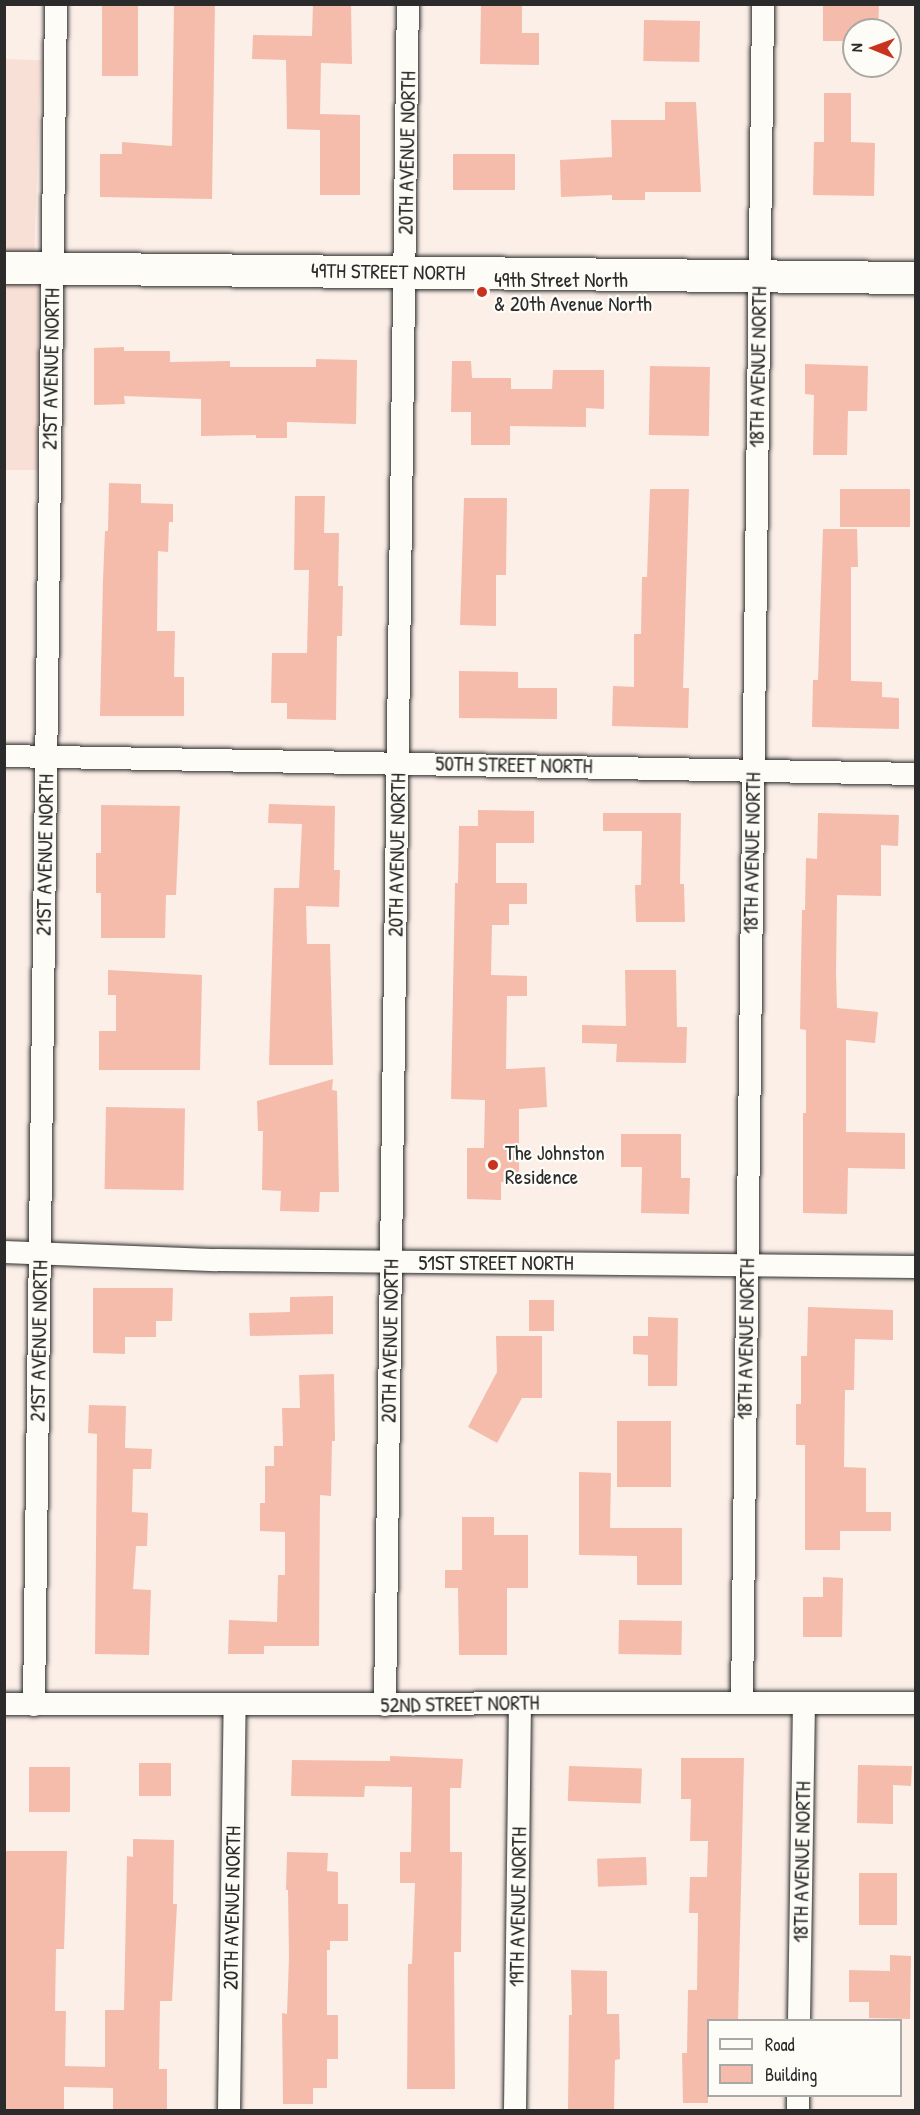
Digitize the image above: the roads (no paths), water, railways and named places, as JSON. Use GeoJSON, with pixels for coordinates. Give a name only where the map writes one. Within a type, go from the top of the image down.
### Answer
{"type":"FeatureCollection","features":[{"type":"Feature","properties":{"kind":"main road","name":"49TH STREET NORTH"},"geometry":{"type":"LineString","coordinates":[[4,268],[915,278]]}},
{"type":"Feature","properties":{"kind":"street","name":"21ST AVENUE NORTH"},"geometry":{"type":"LineString","coordinates":[[34,1706],[56,4]]}},
{"type":"Feature","properties":{"kind":"street","name":"20TH AVENUE NORTH"},"geometry":{"type":"LineString","coordinates":[[385,1705],[408,4]]}},
{"type":"Feature","properties":{"kind":"street","name":"18TH AVENUE NORTH"},"geometry":{"type":"LineString","coordinates":[[742,1702],[763,4]]}},
{"type":"Feature","properties":{"kind":"street","name":"50TH STREET NORTH"},"geometry":{"type":"LineString","coordinates":[[4,756],[915,774]]}},
{"type":"Feature","properties":{"kind":"street","name":"51ST STREET NORTH"},"geometry":{"type":"LineString","coordinates":[[4,1252],[217,1260],[391,1263],[915,1267]]}},
{"type":"Feature","properties":{"kind":"street","name":"52ND STREET NORTH"},"geometry":{"type":"LineString","coordinates":[[4,1704],[34,1706],[915,1702]]}},
{"type":"Feature","properties":{"kind":"street","name":"19TH AVENUE NORTH"},"geometry":{"type":"LineString","coordinates":[[515,2110],[520,1703]]}},
{"type":"Feature","properties":{"kind":"street","name":"18TH AVENUE NORTH"},"geometry":{"type":"LineString","coordinates":[[800,2019],[804,1703]]}},
{"type":"Feature","properties":{"kind":"street","name":"20TH AVENUE NORTH"},"geometry":{"type":"LineString","coordinates":[[229,2110],[235,1705]]}},
{"type":"Feature","properties":{"kind":"place","name":"49th Street North & 20th Avenue North"},"geometry":{"type":"Point","coordinates":[482,292]}},
{"type":"Feature","properties":{"kind":"place","name":"The Johnston Residence"},"geometry":{"type":"Point","coordinates":[493,1165]}}]}
